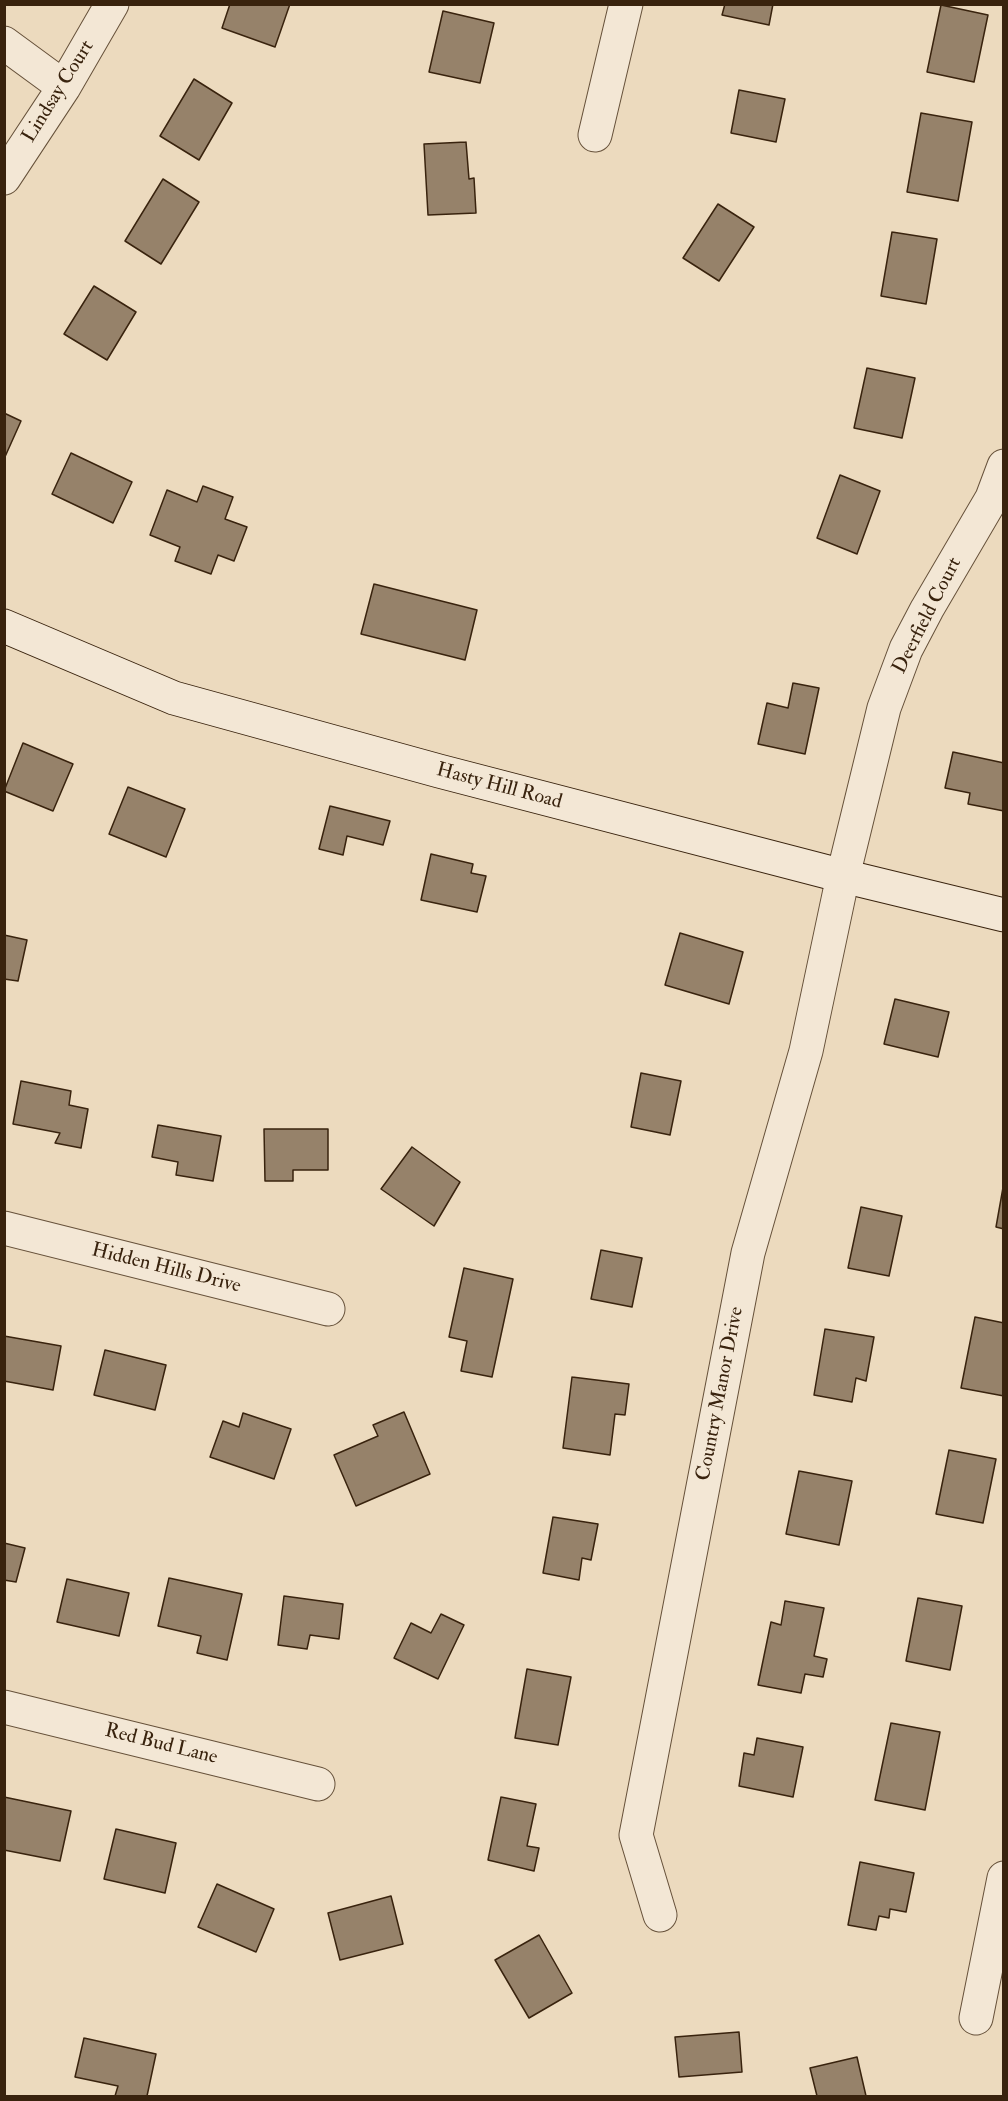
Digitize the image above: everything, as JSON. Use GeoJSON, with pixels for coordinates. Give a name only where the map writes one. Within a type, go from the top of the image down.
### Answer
{"type":"FeatureCollection","features":[{"type":"Feature","properties":{"kind":"street","name":"Lindsay Court"},"geometry":{"type":"LineString","coordinates":[[4,178],[64,87],[112,4]]}},
{"type":"Feature","properties":{"kind":"street"},"geometry":{"type":"LineString","coordinates":[[595,135],[626,4]]}},
{"type":"Feature","properties":{"kind":"street"},"geometry":{"type":"LineString","coordinates":[[4,43],[64,87]]}},
{"type":"Feature","properties":{"kind":"street","name":"Deerfield Court"},"geometry":{"type":"LineString","coordinates":[[843,876],[884,708],[906,650],[927,609],[992,498],[1004,466]]}},
{"type":"Feature","properties":{"kind":"street","name":"Hasty Hill Road"},"geometry":{"type":"LineString","coordinates":[[4,626],[174,698],[439,771],[843,876],[1004,915]]}},
{"type":"Feature","properties":{"kind":"street","name":"Country Manor Drive"},"geometry":{"type":"LineString","coordinates":[[660,1915],[636,1835],[748,1253],[806,1051],[843,876]]}},
{"type":"Feature","properties":{"kind":"street","name":"Hidden Hills Drive"},"geometry":{"type":"LineString","coordinates":[[4,1228],[328,1309]]}},
{"type":"Feature","properties":{"kind":"street","name":"Red Bud Lane"},"geometry":{"type":"LineString","coordinates":[[4,1707],[318,1784]]}},
{"type":"Feature","properties":{"kind":"street"},"geometry":{"type":"LineString","coordinates":[[976,2018],[1004,1878]]}},
{"type":"Feature","properties":{"kind":"building"},"geometry":{"type":"Polygon","coordinates":[[[230,4],[290,4],[275,47],[222,28],[230,4]]]}},
{"type":"Feature","properties":{"kind":"building"},"geometry":{"type":"Polygon","coordinates":[[[725,4],[773,4],[769,25],[722,15],[725,4]]]}},
{"type":"Feature","properties":{"kind":"building"},"geometry":{"type":"Polygon","coordinates":[[[941,5],[988,15],[974,82],[927,72],[941,5]]]}},
{"type":"Feature","properties":{"kind":"building"},"geometry":{"type":"Polygon","coordinates":[[[443,11],[494,23],[480,83],[429,72],[443,11]]]}},
{"type":"Feature","properties":{"kind":"building"},"geometry":{"type":"Polygon","coordinates":[[[194,79],[232,103],[199,160],[160,136],[194,79]]]}},
{"type":"Feature","properties":{"kind":"building"},"geometry":{"type":"Polygon","coordinates":[[[739,90],[785,99],[776,142],[731,133],[739,90]]]}},
{"type":"Feature","properties":{"kind":"building"},"geometry":{"type":"Polygon","coordinates":[[[921,113],[972,122],[958,201],[907,192],[921,113]]]}},
{"type":"Feature","properties":{"kind":"building"},"geometry":{"type":"Polygon","coordinates":[[[466,142],[469,179],[474,178],[476,213],[428,215],[424,144],[466,142]]]}},
{"type":"Feature","properties":{"kind":"building"},"geometry":{"type":"Polygon","coordinates":[[[163,179],[199,202],[161,264],[125,241],[163,179]]]}},
{"type":"Feature","properties":{"kind":"building"},"geometry":{"type":"Polygon","coordinates":[[[718,204],[754,227],[719,281],[683,258],[718,204]]]}},
{"type":"Feature","properties":{"kind":"building"},"geometry":{"type":"Polygon","coordinates":[[[892,232],[937,239],[926,304],[881,296],[892,232]]]}},
{"type":"Feature","properties":{"kind":"building"},"geometry":{"type":"Polygon","coordinates":[[[94,286],[136,312],[107,360],[64,334],[94,286]]]}},
{"type":"Feature","properties":{"kind":"building"},"geometry":{"type":"Polygon","coordinates":[[[867,368],[915,378],[902,438],[854,428],[867,368]]]}},
{"type":"Feature","properties":{"kind":"building"},"geometry":{"type":"Polygon","coordinates":[[[4,413],[21,421],[4,459],[4,413]]]}},
{"type":"Feature","properties":{"kind":"building"},"geometry":{"type":"Polygon","coordinates":[[[71,453],[132,482],[113,523],[52,494],[71,453]]]}},
{"type":"Feature","properties":{"kind":"building"},"geometry":{"type":"Polygon","coordinates":[[[840,475],[880,491],[857,554],[817,538],[840,475]]]}},
{"type":"Feature","properties":{"kind":"building"},"geometry":{"type":"Polygon","coordinates":[[[203,486],[233,497],[225,519],[247,527],[234,561],[218,555],[211,574],[175,561],[180,547],[150,535],[167,490],[197,502],[203,486]]]}},
{"type":"Feature","properties":{"kind":"building"},"geometry":{"type":"Polygon","coordinates":[[[374,584],[477,610],[465,660],[361,634],[374,584]]]}},
{"type":"Feature","properties":{"kind":"building"},"geometry":{"type":"Polygon","coordinates":[[[793,683],[819,688],[805,754],[758,744],[767,703],[788,708],[793,683]]]}},
{"type":"Feature","properties":{"kind":"building"},"geometry":{"type":"Polygon","coordinates":[[[23,743],[73,764],[53,811],[4,791],[23,743]]]}},
{"type":"Feature","properties":{"kind":"building"},"geometry":{"type":"Polygon","coordinates":[[[953,752],[1004,763],[1004,811],[968,804],[970,793],[945,788],[953,752]]]}},
{"type":"Feature","properties":{"kind":"building"},"geometry":{"type":"Polygon","coordinates":[[[128,787],[185,809],[166,857],[109,834],[128,787]]]}},
{"type":"Feature","properties":{"kind":"building"},"geometry":{"type":"Polygon","coordinates":[[[330,806],[390,821],[383,845],[347,836],[343,855],[319,849],[330,806]]]}},
{"type":"Feature","properties":{"kind":"building"},"geometry":{"type":"Polygon","coordinates":[[[431,854],[473,864],[471,873],[486,876],[477,912],[421,900],[431,854]]]}},
{"type":"Feature","properties":{"kind":"building"},"geometry":{"type":"Polygon","coordinates":[[[680,933],[743,952],[729,1004],[665,985],[680,933]]]}},
{"type":"Feature","properties":{"kind":"building"},"geometry":{"type":"Polygon","coordinates":[[[4,935],[27,940],[18,981],[4,979],[4,935]]]}},
{"type":"Feature","properties":{"kind":"building"},"geometry":{"type":"Polygon","coordinates":[[[895,999],[949,1012],[938,1057],[884,1044],[895,999]]]}},
{"type":"Feature","properties":{"kind":"building"},"geometry":{"type":"Polygon","coordinates":[[[641,1073],[681,1081],[670,1135],[631,1127],[641,1073]]]}},
{"type":"Feature","properties":{"kind":"building"},"geometry":{"type":"Polygon","coordinates":[[[21,1081],[71,1091],[69,1105],[88,1109],[81,1148],[55,1143],[60,1133],[13,1124],[21,1081]]]}},
{"type":"Feature","properties":{"kind":"building"},"geometry":{"type":"Polygon","coordinates":[[[158,1125],[221,1136],[213,1181],[176,1175],[178,1162],[152,1157],[158,1125]]]}},
{"type":"Feature","properties":{"kind":"building"},"geometry":{"type":"Polygon","coordinates":[[[264,1129],[328,1129],[328,1170],[293,1170],[293,1181],[265,1181],[264,1129]]]}},
{"type":"Feature","properties":{"kind":"building"},"geometry":{"type":"Polygon","coordinates":[[[412,1147],[460,1182],[434,1226],[381,1189],[412,1147]]]}},
{"type":"Feature","properties":{"kind":"building"},"geometry":{"type":"Polygon","coordinates":[[[1004,1182],[1004,1229],[996,1227],[1004,1182]]]}},
{"type":"Feature","properties":{"kind":"building"},"geometry":{"type":"Polygon","coordinates":[[[861,1207],[902,1216],[889,1276],[848,1268],[861,1207]]]}},
{"type":"Feature","properties":{"kind":"building"},"geometry":{"type":"Polygon","coordinates":[[[601,1250],[642,1258],[632,1307],[591,1299],[601,1250]]]}},
{"type":"Feature","properties":{"kind":"building"},"geometry":{"type":"Polygon","coordinates":[[[464,1268],[513,1279],[492,1377],[461,1371],[467,1341],[449,1337],[464,1268]]]}},
{"type":"Feature","properties":{"kind":"building"},"geometry":{"type":"Polygon","coordinates":[[[975,1317],[1004,1323],[1004,1396],[961,1388],[975,1317]]]}},
{"type":"Feature","properties":{"kind":"building"},"geometry":{"type":"Polygon","coordinates":[[[825,1329],[874,1337],[866,1381],[856,1378],[852,1402],[814,1395],[825,1329]]]}},
{"type":"Feature","properties":{"kind":"building"},"geometry":{"type":"Polygon","coordinates":[[[4,1336],[61,1346],[53,1390],[4,1381],[4,1336]]]}},
{"type":"Feature","properties":{"kind":"building"},"geometry":{"type":"Polygon","coordinates":[[[105,1350],[166,1365],[155,1410],[94,1395],[105,1350]]]}},
{"type":"Feature","properties":{"kind":"building"},"geometry":{"type":"Polygon","coordinates":[[[572,1377],[629,1384],[625,1415],[615,1414],[610,1455],[563,1448],[572,1377]]]}},
{"type":"Feature","properties":{"kind":"building"},"geometry":{"type":"Polygon","coordinates":[[[404,1412],[430,1474],[356,1506],[334,1455],[378,1436],[373,1425],[404,1412]]]}},
{"type":"Feature","properties":{"kind":"building"},"geometry":{"type":"Polygon","coordinates":[[[243,1413],[291,1429],[274,1479],[210,1457],[223,1421],[239,1427],[243,1413]]]}},
{"type":"Feature","properties":{"kind":"building"},"geometry":{"type":"Polygon","coordinates":[[[949,1450],[996,1459],[983,1523],[936,1514],[949,1450]]]}},
{"type":"Feature","properties":{"kind":"building"},"geometry":{"type":"Polygon","coordinates":[[[799,1471],[852,1481],[839,1545],[786,1534],[799,1471]]]}},
{"type":"Feature","properties":{"kind":"building"},"geometry":{"type":"Polygon","coordinates":[[[553,1517],[598,1524],[591,1560],[582,1558],[579,1580],[543,1573],[553,1517]]]}},
{"type":"Feature","properties":{"kind":"building"},"geometry":{"type":"Polygon","coordinates":[[[4,1543],[25,1548],[16,1582],[4,1580],[4,1543]]]}},
{"type":"Feature","properties":{"kind":"building"},"geometry":{"type":"Polygon","coordinates":[[[169,1578],[242,1594],[227,1660],[197,1653],[201,1636],[158,1626],[169,1578]]]}},
{"type":"Feature","properties":{"kind":"building"},"geometry":{"type":"Polygon","coordinates":[[[67,1579],[129,1593],[119,1636],[57,1622],[67,1579]]]}},
{"type":"Feature","properties":{"kind":"building"},"geometry":{"type":"Polygon","coordinates":[[[284,1596],[343,1604],[339,1639],[310,1635],[307,1649],[278,1645],[284,1596]]]}},
{"type":"Feature","properties":{"kind":"building"},"geometry":{"type":"Polygon","coordinates":[[[918,1598],[962,1606],[950,1670],[906,1661],[918,1598]]]}},
{"type":"Feature","properties":{"kind":"building"},"geometry":{"type":"Polygon","coordinates":[[[785,1601],[824,1608],[814,1656],[827,1659],[823,1677],[805,1674],[801,1693],[758,1685],[771,1622],[781,1625],[785,1601]]]}},
{"type":"Feature","properties":{"kind":"building"},"geometry":{"type":"Polygon","coordinates":[[[441,1614],[464,1625],[438,1679],[394,1658],[411,1623],[431,1633],[441,1614]]]}},
{"type":"Feature","properties":{"kind":"building"},"geometry":{"type":"Polygon","coordinates":[[[527,1669],[571,1677],[558,1745],[515,1738],[527,1669]]]}},
{"type":"Feature","properties":{"kind":"building"},"geometry":{"type":"Polygon","coordinates":[[[891,1723],[940,1732],[925,1810],[875,1800],[891,1723]]]}},
{"type":"Feature","properties":{"kind":"building"},"geometry":{"type":"Polygon","coordinates":[[[757,1738],[803,1747],[793,1797],[739,1786],[744,1753],[754,1755],[757,1738]]]}},
{"type":"Feature","properties":{"kind":"building"},"geometry":{"type":"Polygon","coordinates":[[[4,1797],[71,1811],[60,1861],[4,1850],[4,1797]]]}},
{"type":"Feature","properties":{"kind":"building"},"geometry":{"type":"Polygon","coordinates":[[[501,1797],[536,1804],[527,1846],[539,1848],[534,1871],[488,1860],[501,1797]]]}},
{"type":"Feature","properties":{"kind":"building"},"geometry":{"type":"Polygon","coordinates":[[[116,1829],[176,1843],[165,1893],[104,1879],[116,1829]]]}},
{"type":"Feature","properties":{"kind":"building"},"geometry":{"type":"Polygon","coordinates":[[[860,1862],[914,1873],[906,1912],[890,1909],[889,1918],[879,1916],[876,1930],[848,1925],[860,1862]]]}},
{"type":"Feature","properties":{"kind":"building"},"geometry":{"type":"Polygon","coordinates":[[[217,1884],[274,1909],[256,1952],[198,1927],[217,1884]]]}},
{"type":"Feature","properties":{"kind":"building"},"geometry":{"type":"Polygon","coordinates":[[[391,1896],[403,1944],[340,1960],[328,1913],[391,1896]]]}},
{"type":"Feature","properties":{"kind":"building"},"geometry":{"type":"Polygon","coordinates":[[[539,1935],[572,1993],[529,2018],[495,1960],[539,1935]]]}},
{"type":"Feature","properties":{"kind":"building"},"geometry":{"type":"Polygon","coordinates":[[[739,2032],[742,2072],[679,2077],[675,2037],[739,2032]]]}},
{"type":"Feature","properties":{"kind":"building"},"geometry":{"type":"Polygon","coordinates":[[[84,2038],[156,2054],[147,2096],[115,2096],[118,2086],[75,2077],[84,2038]]]}},
{"type":"Feature","properties":{"kind":"building"},"geometry":{"type":"Polygon","coordinates":[[[857,2057],[866,2096],[817,2096],[810,2068],[857,2057]]]}}]}
